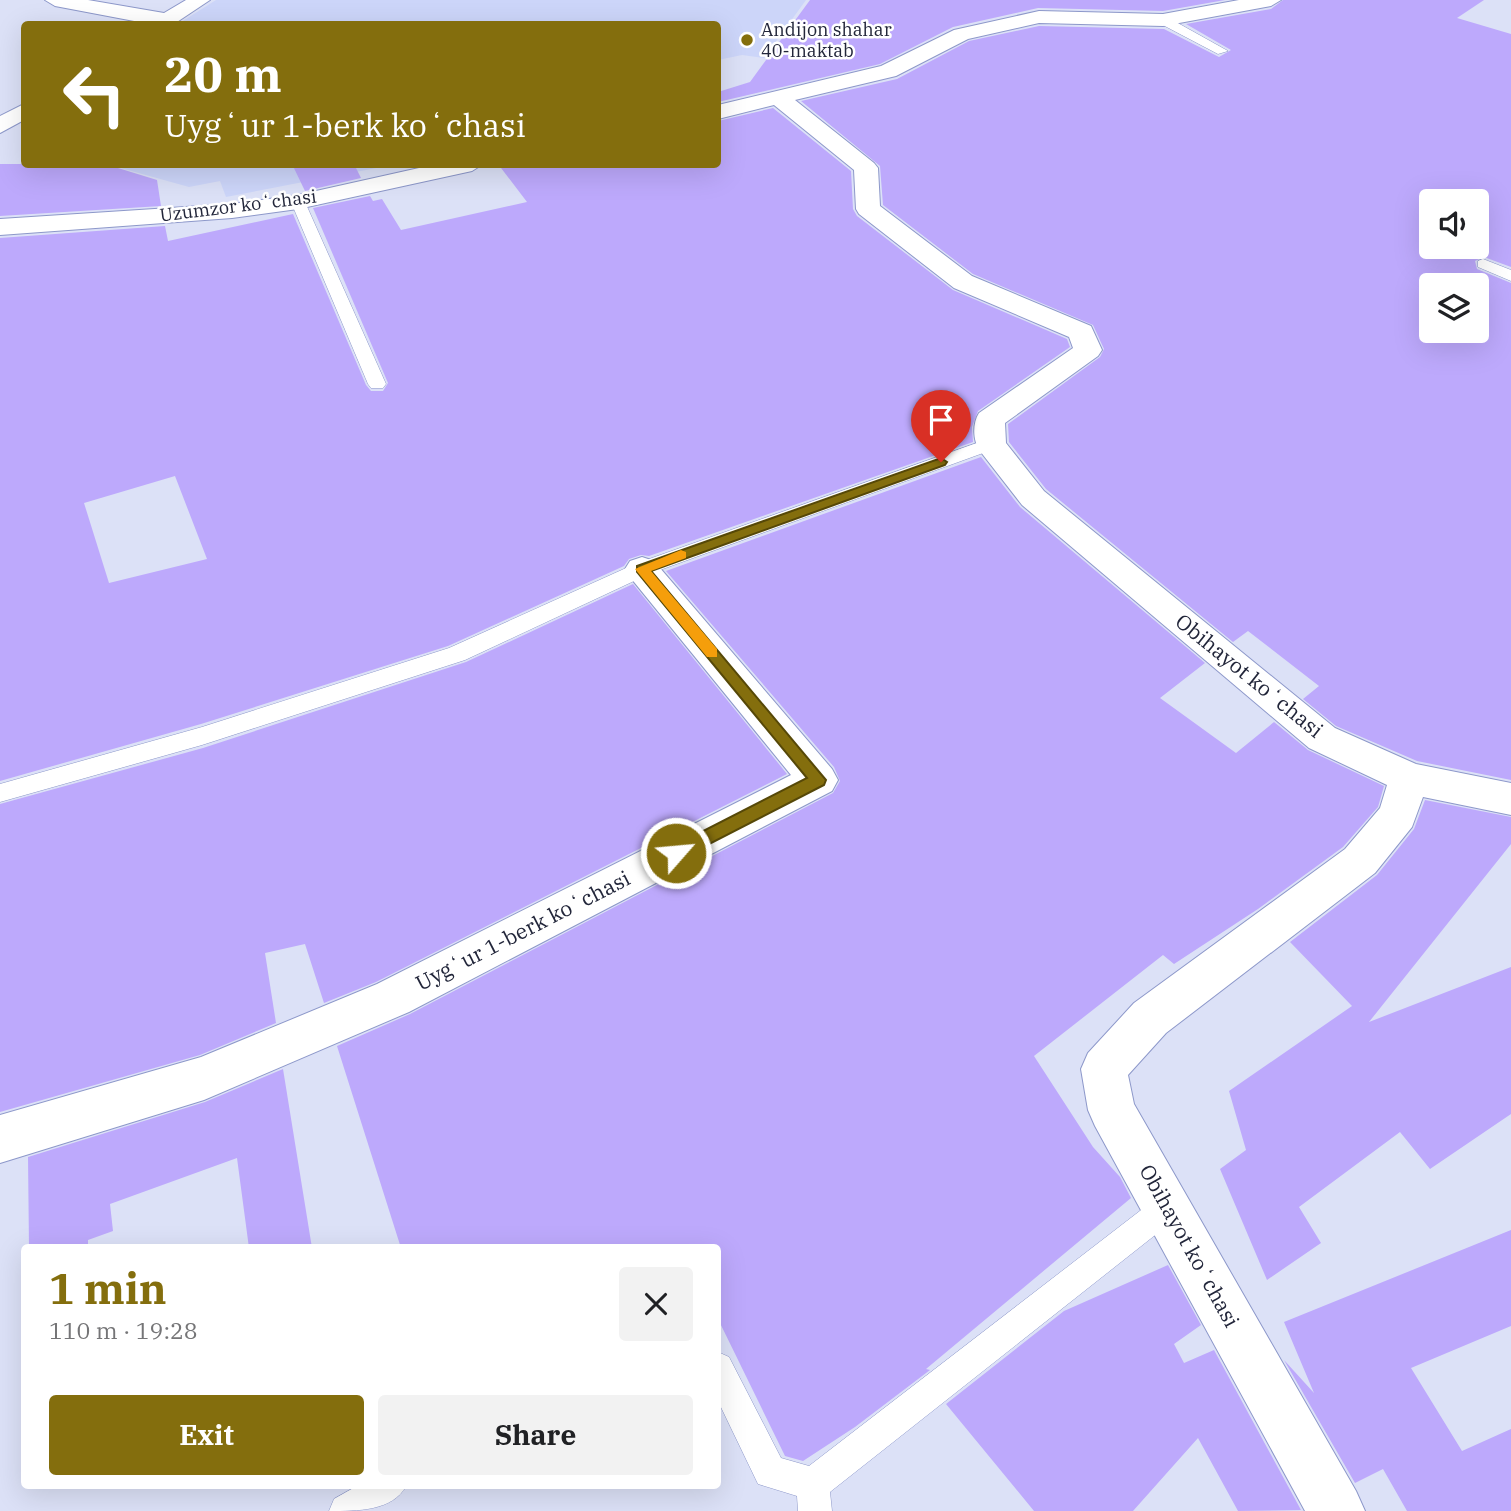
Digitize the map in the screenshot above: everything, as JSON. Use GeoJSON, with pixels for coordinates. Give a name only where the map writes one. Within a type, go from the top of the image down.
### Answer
{"type":"FeatureCollection","features":[{"type":"Feature","properties":{"kind":"street"},"geometry":{"type":"LineString","coordinates":[[55,0],[159,21]]}},
{"type":"Feature","properties":{"kind":"street"},"geometry":{"type":"LineString","coordinates":[[166,21],[200,0]]}},
{"type":"Feature","properties":{"kind":"street"},"geometry":{"type":"LineString","coordinates":[[721,111],[888,71],[961,34],[1038,17],[1163,20],[1271,0]]}},
{"type":"Feature","properties":{"kind":"street"},"geometry":{"type":"LineString","coordinates":[[780,99],[866,168],[868,208],[882,221],[962,282],[1081,332],[1088,350],[990,420],[991,444]]}},
{"type":"Feature","properties":{"kind":"street"},"geometry":{"type":"LineString","coordinates":[[0,126],[21,113]]}},
{"type":"Feature","properties":{"kind":"street","name":"Uzumzor koʻchasi"},"geometry":{"type":"LineString","coordinates":[[0,228],[232,211],[299,202],[454,168]]}},
{"type":"Feature","properties":{"kind":"street","name":"Obihayot koʻchasi"},"geometry":{"type":"LineString","coordinates":[[991,444],[1033,498],[1322,737],[1409,778],[1398,816],[1360,861],[1150,1018],[1104,1069],[1112,1110],[1336,1511]]}},
{"type":"Feature","properties":{"kind":"street","name":"Uygʻur 1-berk koʻchasi"},"geometry":{"type":"LineString","coordinates":[[0,1139],[204,1078],[393,998],[818,780],[642,569]]}},
{"type":"Feature","properties":{"kind":"street"},"geometry":{"type":"LineString","coordinates":[[1409,778],[1511,799]]}},
{"type":"Feature","properties":{"kind":"lane"},"geometry":{"type":"LineString","coordinates":[[1163,20],[1222,51]]}},
{"type":"Feature","properties":{"kind":"lane"},"geometry":{"type":"LineString","coordinates":[[299,202],[377,384]]}},
{"type":"Feature","properties":{"kind":"lane"},"geometry":{"type":"LineString","coordinates":[[1483,264],[1511,276]]}},
{"type":"Feature","properties":{"kind":"lane"},"geometry":{"type":"LineString","coordinates":[[0,793],[202,736],[457,654],[642,569],[991,444]]}},
{"type":"Feature","properties":{"kind":"lane"},"geometry":{"type":"LineString","coordinates":[[721,1374],[770,1472],[814,1497],[1168,1207]]}},
{"type":"Feature","properties":{"kind":"lane"},"geometry":{"type":"LineString","coordinates":[[346,1511],[384,1489]]}},
{"type":"Feature","properties":{"kind":"shaded area","name":"Andijon shahar 40-maktab"},"geometry":{"type":"Polygon","coordinates":[[[216,0],[806,0],[764,58],[742,55],[721,59],[721,21],[183,21],[216,0]]]}},
{"type":"Feature","properties":{"kind":"shaded area"},"geometry":{"type":"Polygon","coordinates":[[[121,168],[376,168],[226,197],[220,181],[189,187],[121,168]]]}},
{"type":"Feature","properties":{"kind":"building"},"geometry":{"type":"Polygon","coordinates":[[[810,0],[1225,0],[1163,11],[1038,8],[953,27],[880,64],[721,101],[721,91],[750,82],[810,0]]]}},
{"type":"Feature","properties":{"kind":"building"},"geometry":{"type":"Polygon","coordinates":[[[1283,0],[1484,0],[1457,18],[1511,34],[1511,267],[1489,259],[1489,189],[1419,189],[1419,259],[1480,259],[1475,261],[1477,269],[1487,273],[1419,273],[1419,343],[1489,343],[1489,274],[1511,283],[1511,780],[1417,761],[1336,726],[1303,699],[1319,686],[1248,631],[1233,642],[1046,489],[1009,442],[1008,424],[1100,357],[1104,349],[1093,325],[973,274],[883,205],[880,166],[801,101],[897,79],[969,41],[1039,26],[1164,29],[1219,57],[1231,50],[1186,24],[1271,9],[1283,0]]]}},
{"type":"Feature","properties":{"kind":"building"},"geometry":{"type":"Polygon","coordinates":[[[773,108],[851,171],[853,209],[857,216],[953,290],[1067,339],[1070,347],[978,411],[972,427],[973,442],[649,556],[641,555],[629,559],[624,566],[448,646],[201,724],[0,781],[0,238],[165,226],[168,241],[293,214],[366,385],[371,391],[383,391],[388,383],[313,208],[370,196],[373,201],[382,199],[401,230],[527,202],[501,168],[721,168],[721,120],[773,108]],[[175,476],[84,503],[109,583],[207,559],[175,476]]]}},
{"type":"Feature","properties":{"kind":"building"},"geometry":{"type":"Polygon","coordinates":[[[0,164],[21,164],[21,168],[118,168],[157,180],[161,206],[0,216],[0,164]]]}},
{"type":"Feature","properties":{"kind":"building"},"geometry":{"type":"Polygon","coordinates":[[[294,168],[356,168],[361,178],[305,191],[294,168]]]}},
{"type":"Feature","properties":{"kind":"building"},"geometry":{"type":"Polygon","coordinates":[[[981,457],[1020,507],[1205,663],[1160,698],[1236,753],[1274,722],[1308,750],[1384,786],[1378,807],[1343,847],[1258,909],[1174,964],[1163,955],[1034,1056],[1093,1147],[1120,1177],[1131,1198],[926,1369],[930,1370],[855,1427],[803,1461],[785,1456],[721,1325],[721,1244],[400,1244],[337,1046],[410,1014],[833,793],[840,781],[834,767],[666,571],[981,457]]]}},
{"type":"Feature","properties":{"kind":"building"},"geometry":{"type":"Polygon","coordinates":[[[633,584],[787,774],[376,982],[324,1003],[305,944],[265,953],[276,1023],[200,1055],[0,1112],[0,804],[203,748],[466,662],[633,584]]]}},
{"type":"Feature","properties":{"kind":"building"},"geometry":{"type":"Polygon","coordinates":[[[1425,800],[1511,817],[1511,844],[1369,1022],[1511,967],[1511,1114],[1430,1169],[1400,1132],[1299,1207],[1321,1243],[1267,1280],[1220,1169],[1246,1150],[1229,1091],[1352,1006],[1290,942],[1377,875],[1414,829],[1425,800]]]}},
{"type":"Feature","properties":{"kind":"building"},"geometry":{"type":"Polygon","coordinates":[[[283,1069],[311,1244],[248,1244],[237,1158],[110,1204],[113,1231],[88,1240],[88,1244],[29,1244],[28,1157],[205,1102],[283,1069]]]}},
{"type":"Feature","properties":{"kind":"building"},"geometry":{"type":"Polygon","coordinates":[[[1511,1230],[1511,1326],[1411,1368],[1462,1451],[1511,1429],[1511,1511],[1407,1511],[1383,1469],[1355,1483],[1284,1360],[1314,1393],[1284,1322],[1511,1230]]]}},
{"type":"Feature","properties":{"kind":"building"},"geometry":{"type":"Polygon","coordinates":[[[1168,1265],[1201,1325],[1174,1344],[1184,1363],[1214,1350],[1301,1510],[1238,1511],[1198,1438],[1133,1511],[1034,1511],[946,1404],[1064,1311],[1168,1265]]]}},
{"type":"Feature","properties":{"kind":"slow traffic"},"geometry":{"type":"LineString","coordinates":[[681,555],[642,569],[712,653]]}},
{"type":"Feature","properties":{"kind":"place","name":"Andijon shahar 40-maktab"},"geometry":{"type":"Point","coordinates":[747,40]}},
{"type":"Feature","properties":{"kind":"route"},"geometry":{"type":"LineString","coordinates":[[676,853],[818,780],[642,569],[941,462]]}}]}
